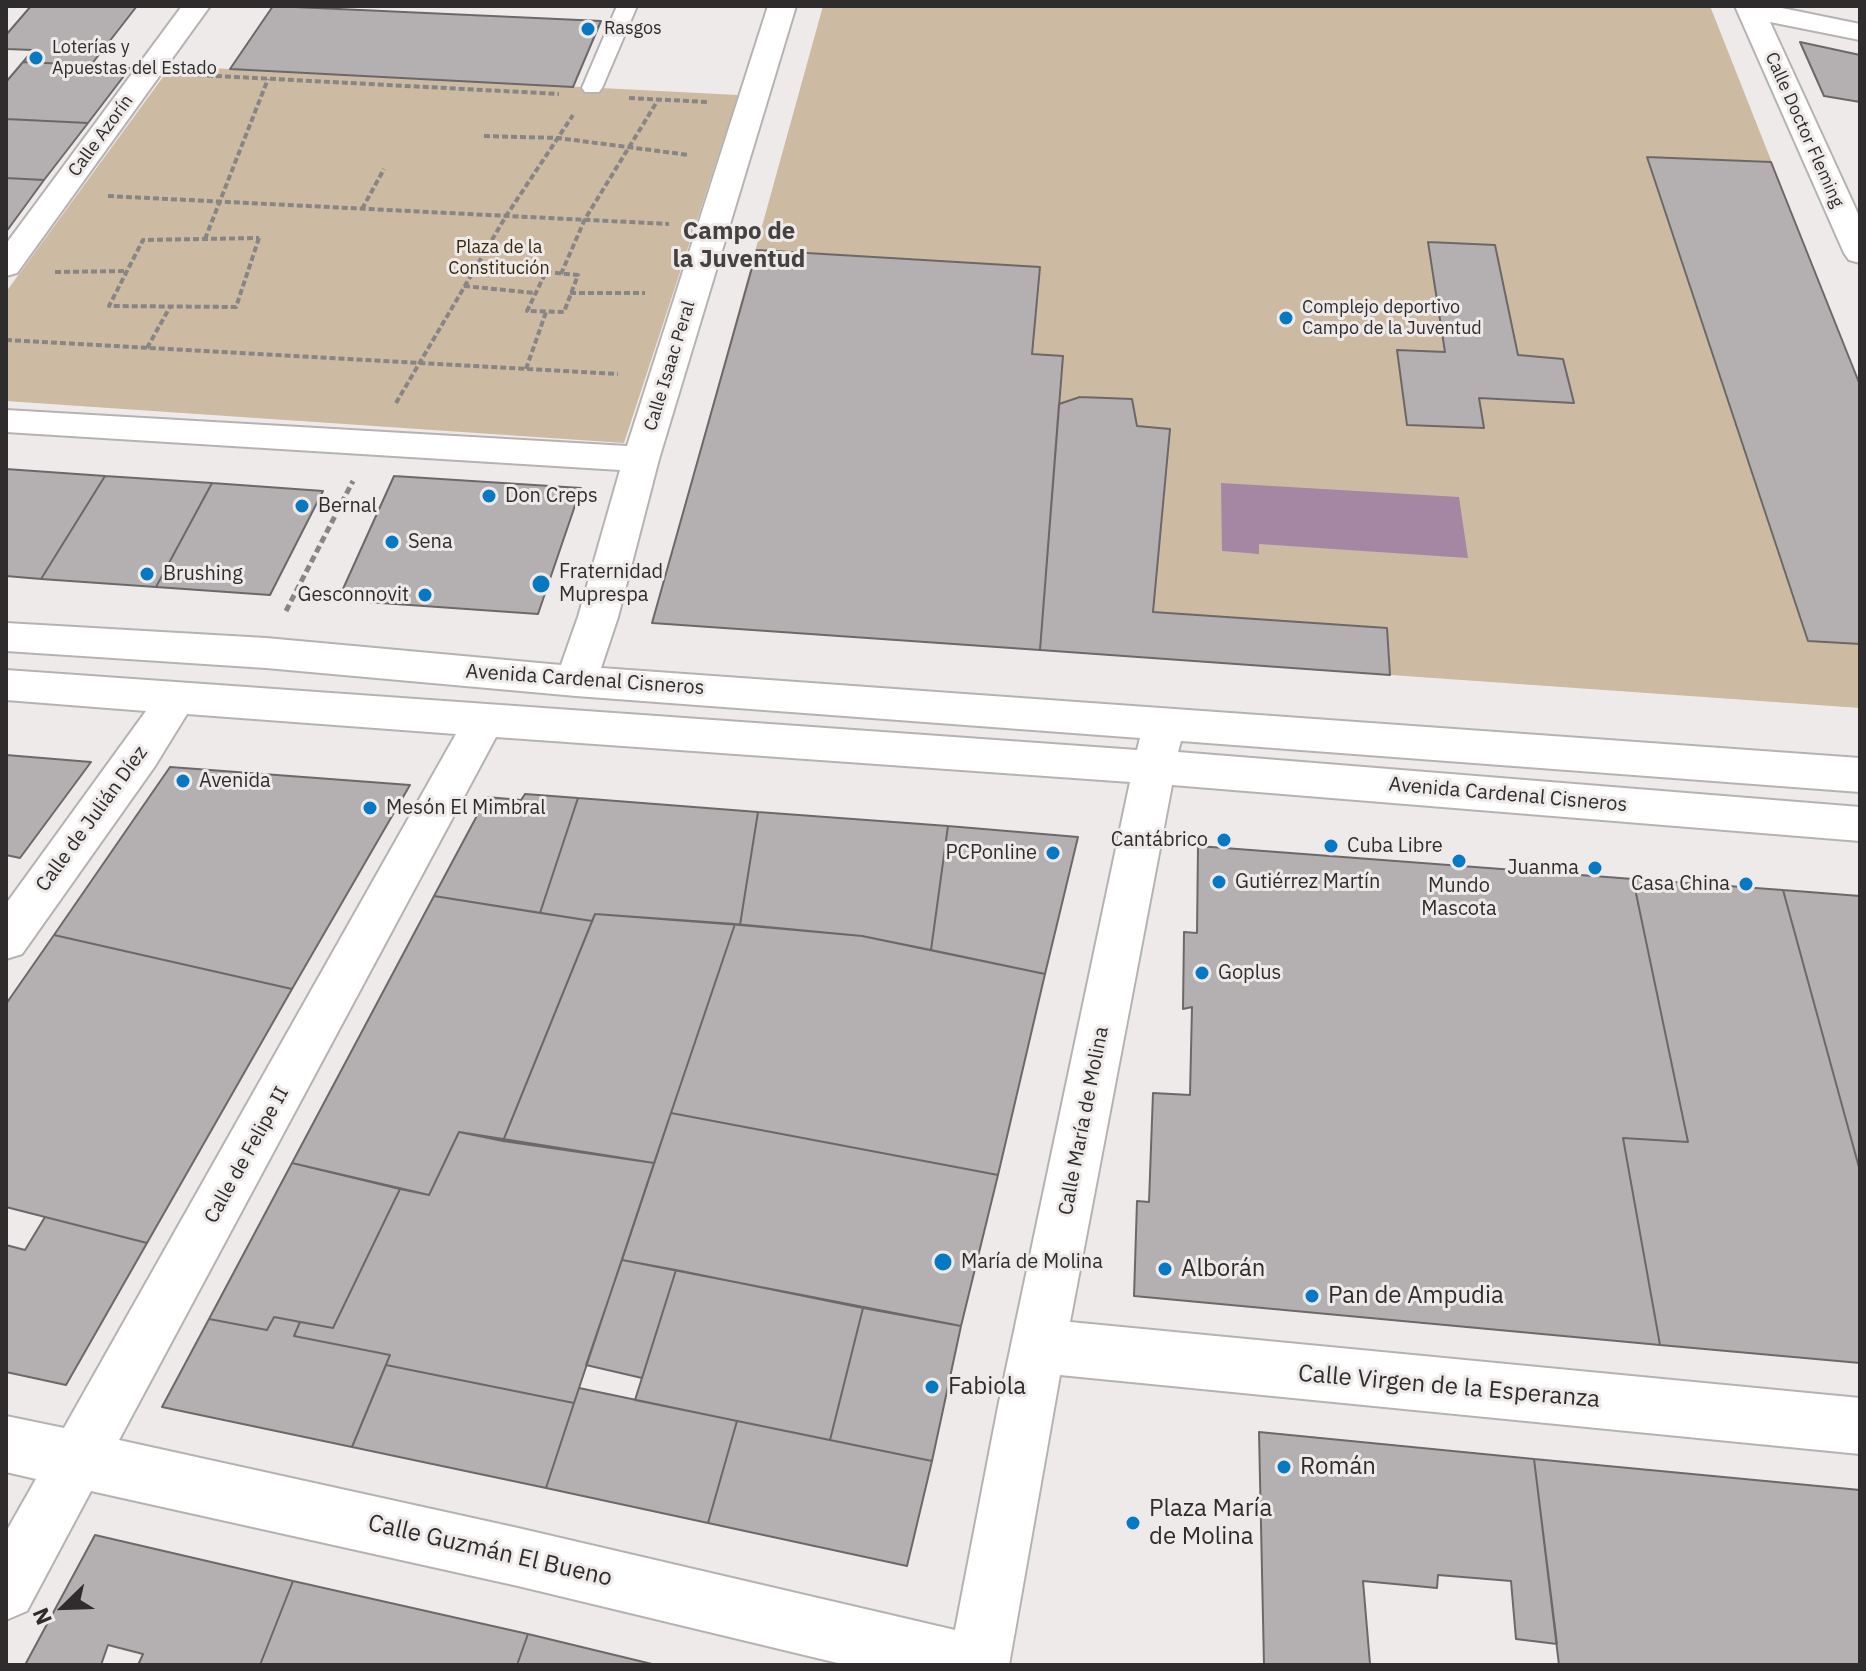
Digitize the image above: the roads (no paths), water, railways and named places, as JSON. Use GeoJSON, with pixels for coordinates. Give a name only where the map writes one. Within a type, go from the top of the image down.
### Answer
{"type":"FeatureCollection","features":[{"type":"Feature","properties":{"kind":"street","name":"Calle Azorín"},"geometry":{"type":"LineString","coordinates":[[6,266],[196,6]]}},
{"type":"Feature","properties":{"kind":"street","name":"Calle Isaac Peral"},"geometry":{"type":"LineString","coordinates":[[576,681],[598,617],[641,459],[782,6]]}},
{"type":"Feature","properties":{"kind":"street"},"geometry":{"type":"LineString","coordinates":[[1750,8],[1860,32]]}},
{"type":"Feature","properties":{"kind":"street","name":"Calle Doctor Fleming"},"geometry":{"type":"LineString","coordinates":[[1750,8],[1860,253]]}},
{"type":"Feature","properties":{"kind":"street"},"geometry":{"type":"LineString","coordinates":[[6,421],[641,459]]}},
{"type":"Feature","properties":{"kind":"street","name":"Avenida Cardenal Cisneros"},"geometry":{"type":"LineString","coordinates":[[6,637],[266,653],[576,681],[1860,824]]}},
{"type":"Feature","properties":{"kind":"street","name":"Avenida Cardenal Cisneros"},"geometry":{"type":"LineString","coordinates":[[6,685],[1009,759],[1159,746],[1860,775]]}},
{"type":"Feature","properties":{"kind":"street","name":"Calle de Julián Díez"},"geometry":{"type":"LineString","coordinates":[[6,940],[140,754],[176,698]]}},
{"type":"Feature","properties":{"kind":"street","name":"Calle de Felipe II"},"geometry":{"type":"LineString","coordinates":[[6,1590],[485,719]]}},
{"type":"Feature","properties":{"kind":"street","name":"Calle María de Molina"},"geometry":{"type":"LineString","coordinates":[[976,1665],[1159,746]]}},
{"type":"Feature","properties":{"kind":"street","name":"Calle Virgen de la Esperanza"},"geometry":{"type":"LineString","coordinates":[[1038,1346],[1860,1426]]}},
{"type":"Feature","properties":{"kind":"street","name":"Calle Guzmán El Bueno"},"geometry":{"type":"LineString","coordinates":[[6,1444],[518,1557],[976,1665]]}},
{"type":"Feature","properties":{"kind":"lane"},"geometry":{"type":"LineString","coordinates":[[589,92],[627,6]]}},
{"type":"Feature","properties":{"kind":"place","name":"Rasgos"},"geometry":{"type":"Point","coordinates":[588,29]}},
{"type":"Feature","properties":{"kind":"place","name":"Loterías y Apuestas del Estado"},"geometry":{"type":"Point","coordinates":[36,58]}},
{"type":"Feature","properties":{"kind":"place","name":"Complejo deportivo Campo de la Juventud"},"geometry":{"type":"Point","coordinates":[1286,318]}},
{"type":"Feature","properties":{"kind":"place","name":"Don Creps"},"geometry":{"type":"Point","coordinates":[489,496]}},
{"type":"Feature","properties":{"kind":"place","name":"Bernal"},"geometry":{"type":"Point","coordinates":[302,506]}},
{"type":"Feature","properties":{"kind":"place","name":"Sena"},"geometry":{"type":"Point","coordinates":[392,542]}},
{"type":"Feature","properties":{"kind":"place","name":"Brushing"},"geometry":{"type":"Point","coordinates":[147,574]}},
{"type":"Feature","properties":{"kind":"place","name":"Fraternidad Muprespa"},"geometry":{"type":"Point","coordinates":[541,584]}},
{"type":"Feature","properties":{"kind":"place","name":"Gesconnovit"},"geometry":{"type":"Point","coordinates":[425,595]}},
{"type":"Feature","properties":{"kind":"place","name":"Avenida"},"geometry":{"type":"Point","coordinates":[183,781]}},
{"type":"Feature","properties":{"kind":"place","name":"Mesón El Mimbral"},"geometry":{"type":"Point","coordinates":[370,808]}},
{"type":"Feature","properties":{"kind":"place","name":"Cantábrico"},"geometry":{"type":"Point","coordinates":[1224,840]}},
{"type":"Feature","properties":{"kind":"place","name":"Cuba Libre"},"geometry":{"type":"Point","coordinates":[1331,846]}},
{"type":"Feature","properties":{"kind":"place","name":"PCPonline"},"geometry":{"type":"Point","coordinates":[1053,853]}},
{"type":"Feature","properties":{"kind":"place","name":"Mundo Mascota"},"geometry":{"type":"Point","coordinates":[1459,861]}},
{"type":"Feature","properties":{"kind":"place","name":"Juanma"},"geometry":{"type":"Point","coordinates":[1595,868]}},
{"type":"Feature","properties":{"kind":"place","name":"Gutiérrez Martín"},"geometry":{"type":"Point","coordinates":[1219,882]}},
{"type":"Feature","properties":{"kind":"place","name":"Casa China"},"geometry":{"type":"Point","coordinates":[1746,884]}},
{"type":"Feature","properties":{"kind":"place","name":"Goplus"},"geometry":{"type":"Point","coordinates":[1202,973]}},
{"type":"Feature","properties":{"kind":"place","name":"María de Molina"},"geometry":{"type":"Point","coordinates":[943,1262]}},
{"type":"Feature","properties":{"kind":"place","name":"Alborán"},"geometry":{"type":"Point","coordinates":[1165,1269]}},
{"type":"Feature","properties":{"kind":"place","name":"Pan de Ampudia"},"geometry":{"type":"Point","coordinates":[1312,1296]}},
{"type":"Feature","properties":{"kind":"place","name":"Fabiola"},"geometry":{"type":"Point","coordinates":[932,1387]}},
{"type":"Feature","properties":{"kind":"place","name":"Román"},"geometry":{"type":"Point","coordinates":[1284,1467]}},
{"type":"Feature","properties":{"kind":"place","name":"Plaza María de Molina"},"geometry":{"type":"Point","coordinates":[1133,1523]}},
{"type":"Feature","properties":{"kind":"district","name":"Campo de la Juventud"},"geometry":{"type":"Point","coordinates":[739,246]}},
{"type":"Feature","properties":{"kind":"park label","name":"Plaza de la Constitución"},"geometry":{"type":"Point","coordinates":[499,258]}}]}
